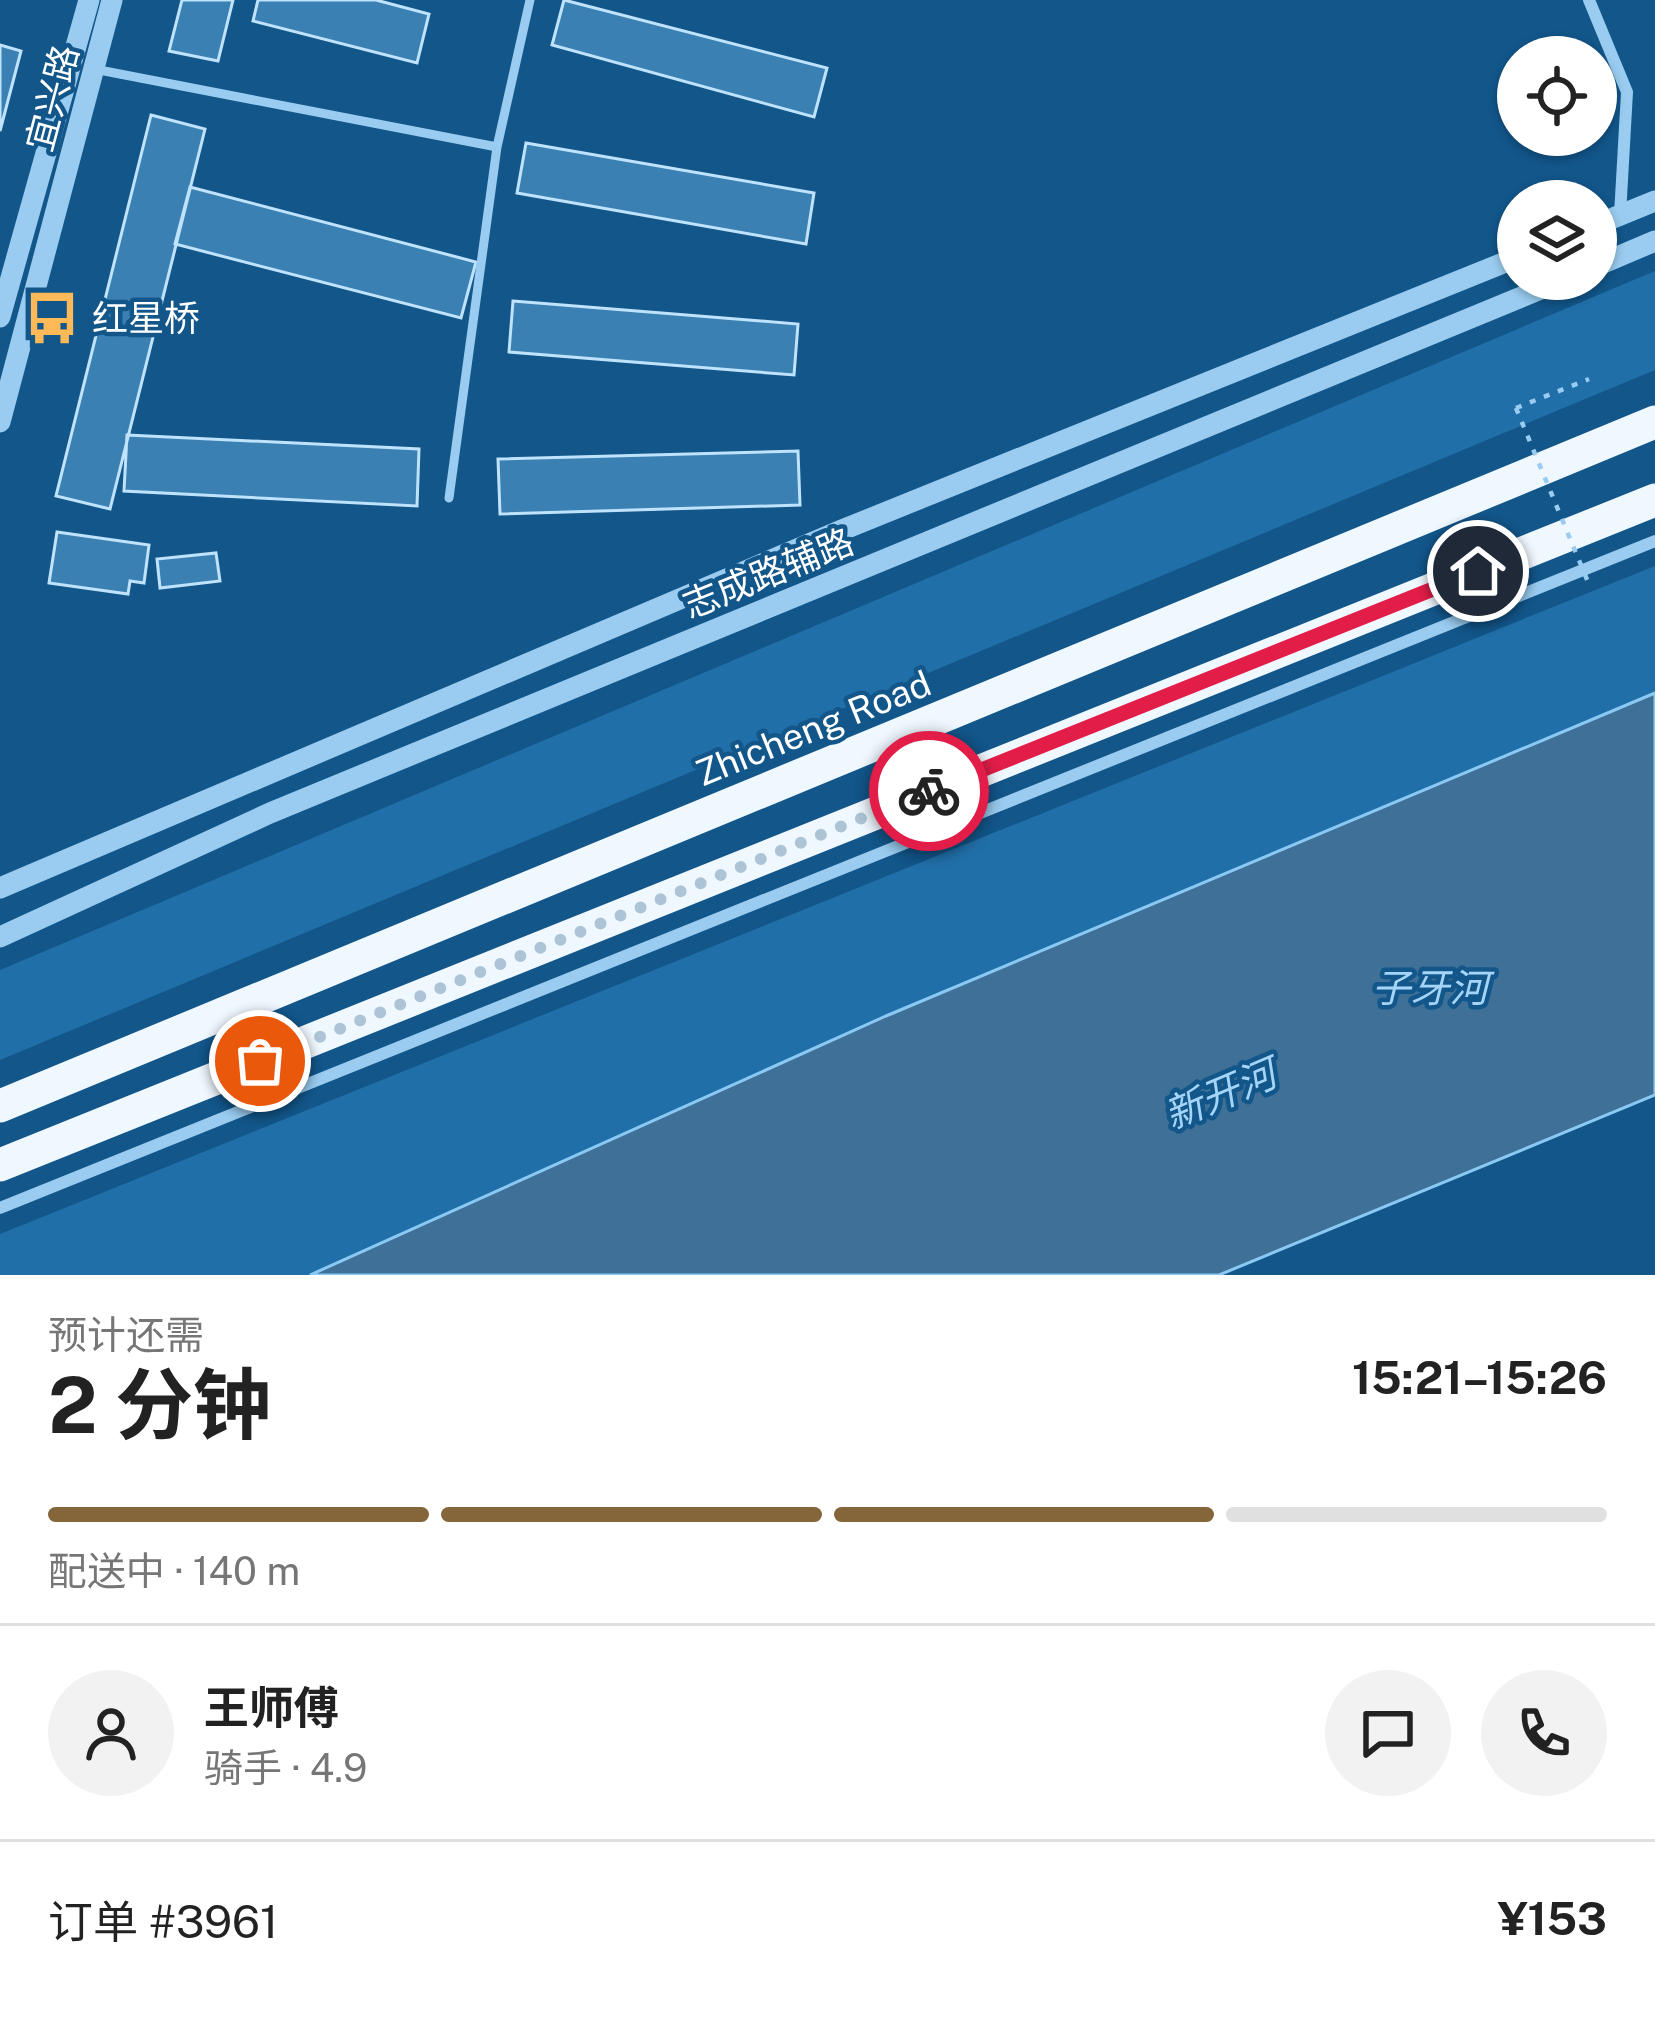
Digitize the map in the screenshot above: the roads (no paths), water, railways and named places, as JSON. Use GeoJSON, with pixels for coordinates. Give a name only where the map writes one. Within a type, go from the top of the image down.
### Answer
{"type":"FeatureCollection","features":[{"type":"Feature","properties":{"kind":"highway","name":"Zhicheng Road"},"geometry":{"type":"LineString","coordinates":[[0,1106],[1655,422]]}},
{"type":"Feature","properties":{"kind":"highway"},"geometry":{"type":"LineString","coordinates":[[0,1165],[1655,500]]}},
{"type":"Feature","properties":{"kind":"street","name":"宜兴路"},"geometry":{"type":"LineString","coordinates":[[0,317],[89,0]]}},
{"type":"Feature","properties":{"kind":"street","name":"宜兴路"},"geometry":{"type":"LineString","coordinates":[[0,422],[112,0]]}},
{"type":"Feature","properties":{"kind":"street"},"geometry":{"type":"LineString","coordinates":[[1589,0],[1627,92],[1620,215]]}},
{"type":"Feature","properties":{"kind":"street"},"geometry":{"type":"LineString","coordinates":[[1617,216],[1655,201]]}},
{"type":"Feature","properties":{"kind":"street"},"geometry":{"type":"LineString","coordinates":[[1617,257],[1655,242]]}},
{"type":"Feature","properties":{"kind":"street"},"geometry":{"type":"LineString","coordinates":[[0,888],[842,530],[1497,265]]}},
{"type":"Feature","properties":{"kind":"street","name":"志成路辅路"},"geometry":{"type":"LineString","coordinates":[[0,937],[271,813],[1514,300]]}},
{"type":"Feature","properties":{"kind":"street"},"geometry":{"type":"LineString","coordinates":[[0,1208],[1655,541]]}},
{"type":"Feature","properties":{"kind":"lane"},"geometry":{"type":"LineString","coordinates":[[449,498],[496,147],[530,0]]}},
{"type":"Feature","properties":{"kind":"lane"},"geometry":{"type":"LineString","coordinates":[[94,69],[496,147]]}},
{"type":"Feature","properties":{"kind":"water","name":"子牙河"},"geometry":{"type":"Polygon","coordinates":[[[1655,693],[1655,1095],[1219,1275],[310,1275],[886,1016],[1655,693]]]}},
{"type":"Feature","properties":{"kind":"place","name":"红星桥"},"geometry":{"type":"Point","coordinates":[52,318]}},
{"type":"Feature","properties":{"kind":"water label","name":"新开河"},"geometry":{"type":"Point","coordinates":[1220,1094]}}]}
